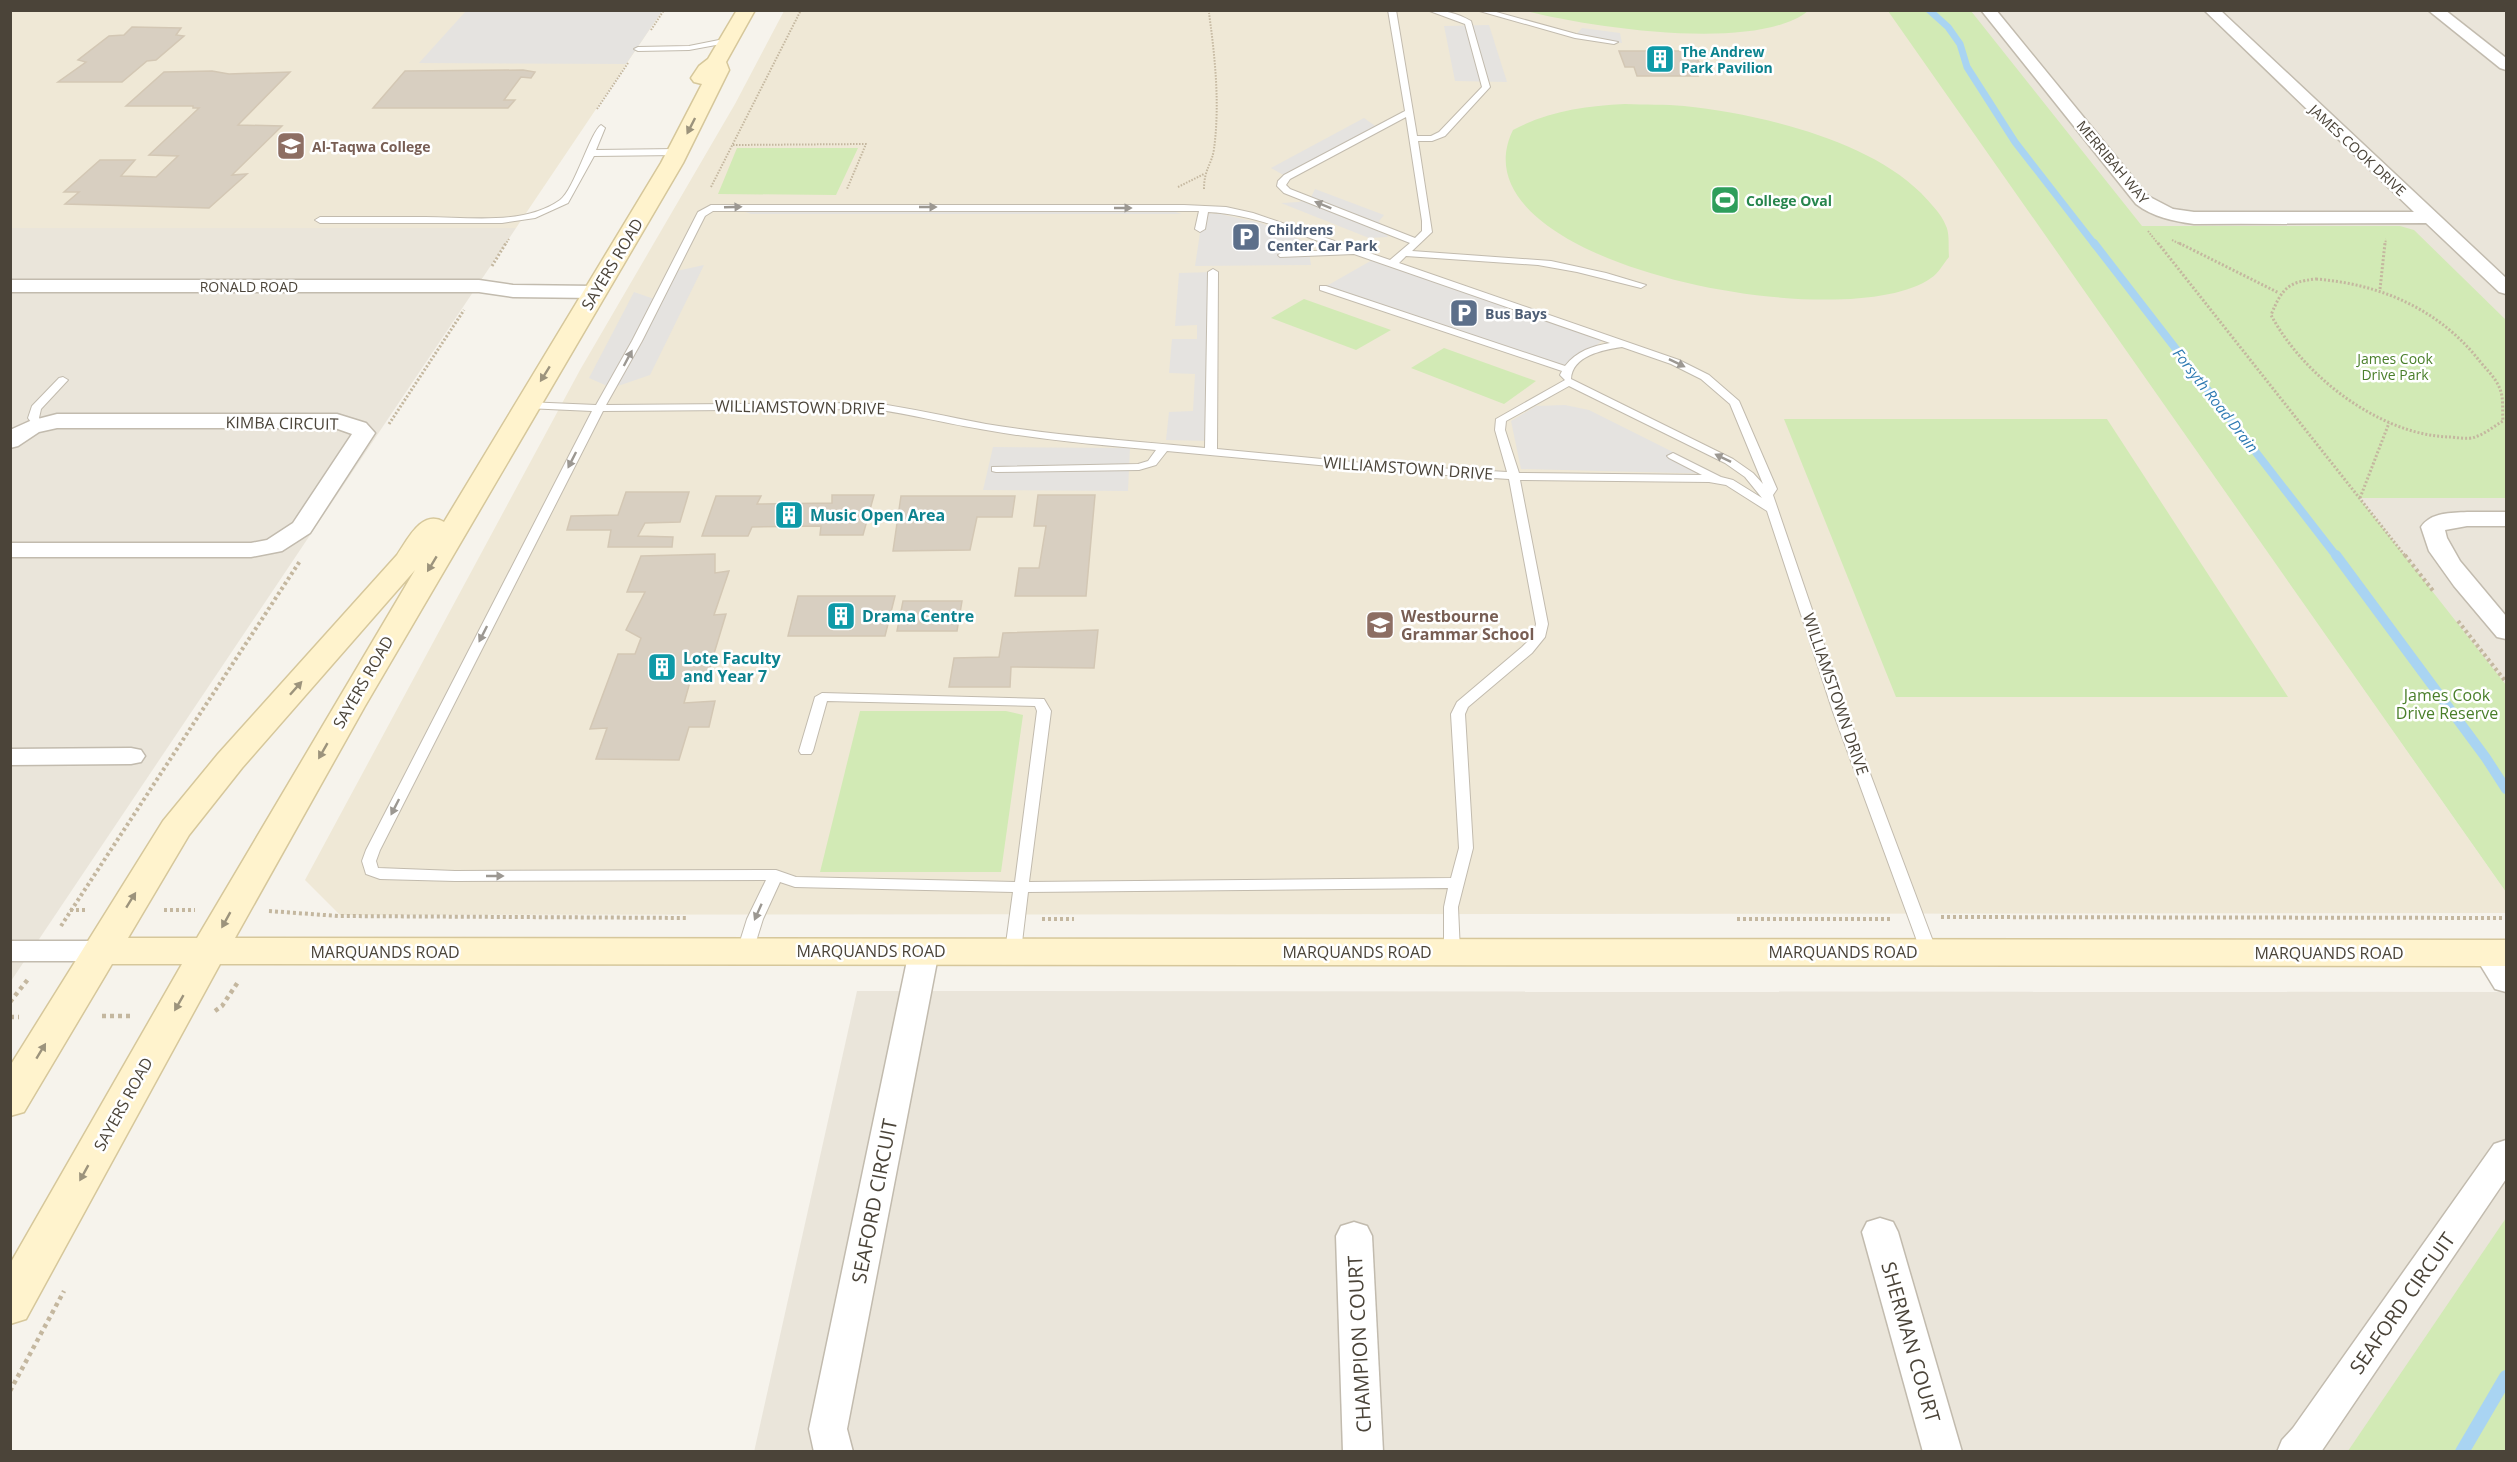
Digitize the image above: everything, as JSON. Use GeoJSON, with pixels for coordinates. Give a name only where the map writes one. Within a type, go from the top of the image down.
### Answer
{"type":"FeatureCollection","features":[{"type":"Feature","properties":{"kind":"main road","name":"SAYERS ROAD"},"geometry":{"type":"LineString","coordinates":[[10,1306],[231,911],[526,405],[588,287],[719,70],[722,52],[746,10]]}},
{"type":"Feature","properties":{"kind":"main road","name":"SAYERS ROAD"},"geometry":{"type":"LineString","coordinates":[[10,1101],[102,951],[125,909],[176,829],[216,778],[408,561],[432,528],[482,435],[588,287]]}},
{"type":"Feature","properties":{"kind":"main road"},"geometry":{"type":"LineString","coordinates":[[432,528],[457,499],[509,412],[526,405]]}},
{"type":"Feature","properties":{"kind":"main road","name":"MARQUANDS ROAD"},"geometry":{"type":"LineString","coordinates":[[102,951],[924,951],[1015,935],[1452,952],[1929,952],[2500,962]]}},
{"type":"Feature","properties":{"kind":"street","name":"MERRIBAH WAY"},"geometry":{"type":"LineString","coordinates":[[1988,10],[2142,200],[2153,209],[2165,214],[2194,218],[2430,217]]}},
{"type":"Feature","properties":{"kind":"street","name":"JAMES COOK DRIVE"},"geometry":{"type":"LineString","coordinates":[[2211,10],[2506,288]]}},
{"type":"Feature","properties":{"kind":"street"},"geometry":{"type":"LineString","coordinates":[[2435,10],[2506,65]]}},
{"type":"Feature","properties":{"kind":"street","name":"RONALD ROAD"},"geometry":{"type":"LineString","coordinates":[[10,286],[484,287],[513,291],[588,287]]}},
{"type":"Feature","properties":{"kind":"street","name":"KIMBA CIRCUIT"},"geometry":{"type":"LineString","coordinates":[[10,441],[18,433],[38,424],[57,421],[337,422],[358,428],[364,433],[302,528],[274,546],[251,550],[10,550]]}},
{"type":"Feature","properties":{"kind":"street"},"geometry":{"type":"LineString","coordinates":[[2506,519],[2444,521],[2433,527],[2433,535],[2443,554],[2506,632]]}},
{"type":"Feature","properties":{"kind":"street"},"geometry":{"type":"LineString","coordinates":[[10,757],[131,756]]}},
{"type":"Feature","properties":{"kind":"street"},"geometry":{"type":"LineString","coordinates":[[10,951],[102,951]]}},
{"type":"Feature","properties":{"kind":"street","name":"SEAFORD CIRCUIT"},"geometry":{"type":"LineString","coordinates":[[834,1452],[828,1429],[924,951]]}},
{"type":"Feature","properties":{"kind":"street","name":"SEAFORD CIRCUIT"},"geometry":{"type":"LineString","coordinates":[[2296,1452],[2307,1440],[2506,1153]]}},
{"type":"Feature","properties":{"kind":"street","name":"SHERMAN COURT"},"geometry":{"type":"LineString","coordinates":[[1880,1232],[1943,1452]]}},
{"type":"Feature","properties":{"kind":"street","name":"CHAMPION COURT"},"geometry":{"type":"LineString","coordinates":[[1354,1236],[1363,1452]]}},
{"type":"Feature","properties":{"kind":"lane"},"geometry":{"type":"LineString","coordinates":[[1391,265],[1427,232],[1392,10]]}},
{"type":"Feature","properties":{"kind":"lane"},"geometry":{"type":"LineString","coordinates":[[1413,139],[1432,138],[1442,134],[1486,87],[1468,23],[1462,19],[1430,10]]}},
{"type":"Feature","properties":{"kind":"lane"},"geometry":{"type":"LineString","coordinates":[[1479,10],[1575,36],[1614,42]]}},
{"type":"Feature","properties":{"kind":"lane"},"geometry":{"type":"LineString","coordinates":[[689,48],[722,52]]}},
{"type":"Feature","properties":{"kind":"lane"},"geometry":{"type":"LineString","coordinates":[[638,49],[689,48],[722,52]]}},
{"type":"Feature","properties":{"kind":"lane"},"geometry":{"type":"LineString","coordinates":[[1409,112],[1287,177],[1282,181],[1281,186],[1287,191],[1416,242]]}},
{"type":"Feature","properties":{"kind":"lane"},"geometry":{"type":"LineString","coordinates":[[320,220],[502,220],[535,215],[565,201],[591,153],[601,128]]}},
{"type":"Feature","properties":{"kind":"lane"},"geometry":{"type":"LineString","coordinates":[[591,153],[668,152]]}},
{"type":"Feature","properties":{"kind":"lane"},"geometry":{"type":"LineString","coordinates":[[1457,883],[1021,887],[795,882],[776,875],[455,876],[380,874],[370,871],[369,861],[599,408],[637,341],[701,214],[711,208],[1204,209],[1226,210],[1250,215],[1622,343],[1675,362],[1705,378],[1735,403],[1771,489],[1767,495]]}},
{"type":"Feature","properties":{"kind":"lane"},"geometry":{"type":"LineString","coordinates":[[1200,230],[1204,209]]}},
{"type":"Feature","properties":{"kind":"lane"},"geometry":{"type":"LineString","coordinates":[[1283,255],[1355,252]]}},
{"type":"Feature","properties":{"kind":"lane"},"geometry":{"type":"LineString","coordinates":[[1404,253],[1449,258],[1497,258],[1541,262],[1641,285]]}},
{"type":"Feature","properties":{"kind":"lane"},"geometry":{"type":"LineString","coordinates":[[1211,450],[1213,272]]}},
{"type":"Feature","properties":{"kind":"lane"},"geometry":{"type":"LineString","coordinates":[[1323,288],[1568,376],[1573,360],[1583,353],[1622,343]]}},
{"type":"Feature","properties":{"kind":"lane"},"geometry":{"type":"LineString","coordinates":[[1583,353],[1585,331]]}},
{"type":"Feature","properties":{"kind":"lane","name":"WILLIAMSTOWN DRIVE"},"geometry":{"type":"LineString","coordinates":[[526,405],[599,408],[873,406],[905,410],[985,427],[1163,449],[1211,450],[1384,468],[1514,476],[1500,430],[1501,419],[1568,376],[1729,460],[1749,475],[1767,495],[1840,712],[1929,952]]}},
{"type":"Feature","properties":{"kind":"lane"},"geometry":{"type":"LineString","coordinates":[[38,424],[33,418],[36,408],[63,380]]}},
{"type":"Feature","properties":{"kind":"lane"},"geometry":{"type":"LineString","coordinates":[[996,469],[1139,467],[1152,463],[1163,449]]}},
{"type":"Feature","properties":{"kind":"lane"},"geometry":{"type":"LineString","coordinates":[[1673,456],[1720,481]]}},
{"type":"Feature","properties":{"kind":"lane"},"geometry":{"type":"LineString","coordinates":[[1452,952],[1451,907],[1466,848],[1458,714],[1462,705],[1527,650],[1539,637],[1542,624],[1514,476],[1729,482],[1773,510]]}},
{"type":"Feature","properties":{"kind":"lane"},"geometry":{"type":"LineString","coordinates":[[806,751],[822,697],[1039,702],[1044,711],[1015,935]]}},
{"type":"Feature","properties":{"kind":"lane"},"geometry":{"type":"LineString","coordinates":[[746,951],[755,919],[776,875]]}},
{"type":"Feature","properties":{"kind":"path"},"geometry":{"type":"LineString","coordinates":[[711,208],[708,193],[801,10]]}},
{"type":"Feature","properties":{"kind":"path"},"geometry":{"type":"LineString","coordinates":[[1204,209],[1204,174],[1214,152],[1216,61],[1209,13]]}},
{"type":"Feature","properties":{"kind":"path"},"geometry":{"type":"LineString","coordinates":[[734,145],[866,144],[844,195]]}},
{"type":"Feature","properties":{"kind":"path"},"geometry":{"type":"LineString","coordinates":[[1178,187],[1204,174]]}},
{"type":"Feature","properties":{"kind":"path"},"geometry":{"type":"LineString","coordinates":[[2154,231],[2144,226],[2439,599]]}},
{"type":"Feature","properties":{"kind":"path"},"geometry":{"type":"LineString","coordinates":[[2165,236],[2279,293]]}},
{"type":"Feature","properties":{"kind":"path"},"geometry":{"type":"LineString","coordinates":[[2380,289],[2386,236]]}},
{"type":"Feature","properties":{"kind":"path"},"geometry":{"type":"LineString","coordinates":[[2337,279],[2380,289],[2427,313],[2470,346],[2500,388],[2505,422],[2474,438],[2431,436],[2389,423],[2337,391],[2303,362],[2282,336],[2271,315],[2279,293],[2293,280],[2337,279]]}},
{"type":"Feature","properties":{"kind":"path"},"geometry":{"type":"LineString","coordinates":[[387,428],[484,287]]}},
{"type":"Feature","properties":{"kind":"path"},"geometry":{"type":"LineString","coordinates":[[2360,499],[2389,423]]}},
{"type":"Feature","properties":{"kind":"path"},"geometry":{"type":"LineString","coordinates":[[49,951],[70,910],[302,557]]}},
{"type":"Feature","properties":{"kind":"path"},"geometry":{"type":"LineString","coordinates":[[2454,617],[2506,682]]}},
{"type":"Feature","properties":{"kind":"path"},"geometry":{"type":"LineString","coordinates":[[70,910],[279,911],[338,916],[696,918]]}},
{"type":"Feature","properties":{"kind":"path"},"geometry":{"type":"LineString","coordinates":[[1735,920],[1916,917],[2506,918]]}},
{"type":"Feature","properties":{"kind":"path"},"geometry":{"type":"LineString","coordinates":[[1015,935],[1076,919]]}},
{"type":"Feature","properties":{"kind":"shaded area","name":"Westbourne Grammar School"},"geometry":{"type":"Polygon","coordinates":[[[1888,10],[2506,892],[2506,913],[340,915],[305,880],[580,370],[735,104],[784,11],[1888,10]]]}},
{"type":"Feature","properties":{"kind":"shaded area","name":"Al-Taqwa College"},"geometry":{"type":"Polygon","coordinates":[[[11,11],[662,11],[516,228],[11,228],[11,11]]]}},
{"type":"Feature","properties":{"kind":"shaded area"},"geometry":{"type":"Polygon","coordinates":[[[466,11],[662,11],[626,64],[419,63],[466,11]]]}},
{"type":"Feature","properties":{"kind":"shaded area"},"geometry":{"type":"Polygon","coordinates":[[[1888,11],[2506,11],[2506,892],[1888,11]]]}},
{"type":"Feature","properties":{"kind":"shaded area"},"geometry":{"type":"Polygon","coordinates":[[[1489,25],[1507,82],[1455,81],[1444,26],[1489,25]]]}},
{"type":"Feature","properties":{"kind":"shaded area"},"geometry":{"type":"Polygon","coordinates":[[[1582,28],[1620,33],[1622,43],[1575,36],[1582,28]]]}},
{"type":"Feature","properties":{"kind":"shaded area"},"geometry":{"type":"Polygon","coordinates":[[[1364,118],[1378,128],[1287,177],[1271,168],[1364,118]]]}},
{"type":"Feature","properties":{"kind":"shaded area"},"geometry":{"type":"Polygon","coordinates":[[[1315,189],[1384,215],[1379,221],[1388,237],[1369,238],[1281,203],[1299,202],[1311,197],[1315,189]]]}},
{"type":"Feature","properties":{"kind":"shaded area"},"geometry":{"type":"Polygon","coordinates":[[[731,207],[1162,208],[1182,214],[751,214],[731,207]]]}},
{"type":"Feature","properties":{"kind":"shaded area","name":"Childrens Center Car Park"},"geometry":{"type":"Polygon","coordinates":[[[1203,213],[1220,214],[1261,223],[1308,243],[1311,265],[1195,266],[1203,213]]]}},
{"type":"Feature","properties":{"kind":"shaded area"},"geometry":{"type":"Polygon","coordinates":[[[11,228],[516,228],[11,981],[11,228]]]}},
{"type":"Feature","properties":{"kind":"shaded area","name":"Bus Bays"},"geometry":{"type":"Polygon","coordinates":[[[1374,259],[1607,337],[1563,371],[1323,288],[1374,259]]]}},
{"type":"Feature","properties":{"kind":"shaded area"},"geometry":{"type":"Polygon","coordinates":[[[704,265],[650,375],[612,388],[589,378],[634,292],[657,300],[672,272],[704,265]]]}},
{"type":"Feature","properties":{"kind":"shaded area"},"geometry":{"type":"Polygon","coordinates":[[[1213,272],[1211,441],[1166,440],[1169,412],[1193,411],[1195,374],[1169,373],[1172,339],[1197,339],[1197,325],[1175,326],[1179,273],[1213,272]]]}},
{"type":"Feature","properties":{"kind":"shaded area"},"geometry":{"type":"Polygon","coordinates":[[[1565,405],[1589,410],[1717,474],[1521,469],[1511,421],[1536,406],[1565,405]]]}},
{"type":"Feature","properties":{"kind":"shaded area"},"geometry":{"type":"Polygon","coordinates":[[[993,447],[1130,448],[1128,491],[983,490],[993,447]]]}},
{"type":"Feature","properties":{"kind":"shaded area"},"geometry":{"type":"Polygon","coordinates":[[[857,991],[2506,992],[2506,1451],[754,1452],[857,991]]]}},
{"type":"Feature","properties":{"kind":"green space"},"geometry":{"type":"Polygon","coordinates":[[[1808,10],[1784,24],[1751,31],[1713,34],[1629,29],[1589,24],[1526,11],[1808,10]]]}},
{"type":"Feature","properties":{"kind":"green space"},"geometry":{"type":"Polygon","coordinates":[[[1888,11],[1971,11],[2142,226],[2400,226],[2414,230],[2506,320],[2506,498],[2359,498],[2506,685],[2506,892],[1888,11]]]}},
{"type":"Feature","properties":{"kind":"green space","name":"College Oval"},"geometry":{"type":"Polygon","coordinates":[[[1625,104],[1684,106],[1745,115],[1810,132],[1872,158],[1898,174],[1921,193],[1938,212],[1947,229],[1949,257],[1931,278],[1886,295],[1821,300],[1744,294],[1666,278],[1594,252],[1539,219],[1509,178],[1513,130],[1553,114],[1595,106],[1625,104]]]}},
{"type":"Feature","properties":{"kind":"green space"},"geometry":{"type":"Polygon","coordinates":[[[737,148],[858,148],[836,195],[718,194],[737,148]]]}},
{"type":"Feature","properties":{"kind":"green space"},"geometry":{"type":"Polygon","coordinates":[[[1304,299],[1391,330],[1356,350],[1271,318],[1304,299]]]}},
{"type":"Feature","properties":{"kind":"green space"},"geometry":{"type":"Polygon","coordinates":[[[1444,348],[1536,381],[1504,404],[1411,368],[1444,348]]]}},
{"type":"Feature","properties":{"kind":"green space"},"geometry":{"type":"Polygon","coordinates":[[[1784,419],[2107,419],[2288,697],[1896,697],[1784,419]]]}},
{"type":"Feature","properties":{"kind":"green space"},"geometry":{"type":"Polygon","coordinates":[[[860,711],[1006,711],[1023,715],[1001,872],[820,872],[860,711]]]}},
{"type":"Feature","properties":{"kind":"green space"},"geometry":{"type":"Polygon","coordinates":[[[2506,1218],[2506,1451],[2348,1451],[2506,1218]]]}},
{"type":"Feature","properties":{"kind":"building"},"geometry":{"type":"Polygon","coordinates":[[[132,27],[181,28],[176,35],[184,36],[156,60],[147,61],[122,82],[58,82],[86,62],[78,60],[109,36],[124,35],[132,27]]]}},
{"type":"Feature","properties":{"kind":"building","name":"The Andrew Park Pavilion"},"geometry":{"type":"Polygon","coordinates":[[[1619,51],[1693,51],[1701,66],[1693,67],[1698,76],[1637,76],[1634,67],[1625,67],[1619,51]]]}},
{"type":"Feature","properties":{"kind":"building"},"geometry":{"type":"Polygon","coordinates":[[[523,70],[535,72],[531,78],[521,77],[504,100],[515,100],[508,108],[373,108],[405,71],[523,70]]]}},
{"type":"Feature","properties":{"kind":"building"},"geometry":{"type":"Polygon","coordinates":[[[212,71],[229,74],[290,72],[238,125],[282,126],[232,175],[247,174],[209,208],[65,204],[79,192],[64,192],[100,160],[135,160],[121,176],[156,177],[178,156],[149,155],[199,108],[193,108],[193,106],[126,106],[164,72],[212,71]]]}},
{"type":"Feature","properties":{"kind":"building"},"geometry":{"type":"Polygon","coordinates":[[[626,492],[689,492],[680,522],[645,523],[638,536],[673,537],[672,547],[608,547],[611,530],[567,530],[571,516],[618,515],[626,492]]]}},
{"type":"Feature","properties":{"kind":"building","name":"Music Open Area"},"geometry":{"type":"Polygon","coordinates":[[[832,495],[874,495],[863,535],[820,535],[821,526],[752,527],[748,536],[702,536],[716,496],[761,496],[757,504],[832,503],[832,495]]]}},
{"type":"Feature","properties":{"kind":"building"},"geometry":{"type":"Polygon","coordinates":[[[1038,495],[1095,495],[1086,596],[1015,596],[1019,568],[1039,568],[1046,526],[1034,526],[1038,495]]]}},
{"type":"Feature","properties":{"kind":"building"},"geometry":{"type":"Polygon","coordinates":[[[901,496],[1015,496],[1012,517],[977,517],[970,550],[893,551],[901,496]]]}},
{"type":"Feature","properties":{"kind":"building","name":"Lote Faculty and Year 7"},"geometry":{"type":"Polygon","coordinates":[[[715,554],[715,573],[729,571],[714,615],[726,614],[706,680],[690,682],[684,703],[715,701],[709,727],[689,727],[679,760],[596,759],[607,728],[590,729],[618,654],[635,654],[641,638],[626,630],[645,592],[627,592],[641,556],[715,554]]]}},
{"type":"Feature","properties":{"kind":"building","name":"Drama Centre"},"geometry":{"type":"Polygon","coordinates":[[[798,596],[895,596],[885,636],[788,636],[798,596]]]}},
{"type":"Feature","properties":{"kind":"building"},"geometry":{"type":"Polygon","coordinates":[[[903,601],[962,601],[957,631],[897,631],[903,601]]]}},
{"type":"Feature","properties":{"kind":"building"},"geometry":{"type":"Polygon","coordinates":[[[1098,630],[1094,668],[1011,667],[1010,687],[949,687],[954,658],[999,657],[1003,633],[1098,630]]]}},
{"type":"Feature","properties":{"kind":"waterway","name":"Forsyth Road Drain"},"geometry":{"type":"LineString","coordinates":[[1929,10],[1948,27],[1960,44],[1967,67],[2015,142],[2095,245]]}},
{"type":"Feature","properties":{"kind":"waterway","name":"Forsyth Road Drain"},"geometry":{"type":"LineString","coordinates":[[2094,243],[2337,557]]}},
{"type":"Feature","properties":{"kind":"waterway","name":"Forsyth Road Drain"},"geometry":{"type":"LineString","coordinates":[[2336,555],[2486,758],[2506,789]]}},
{"type":"Feature","properties":{"kind":"waterway","name":"Forsyth Road Drain"},"geometry":{"type":"LineString","coordinates":[[2462,1452],[2506,1377]]}},
{"type":"Feature","properties":{"kind":"place","name":"The Andrew Park Pavilion"},"geometry":{"type":"Point","coordinates":[1660,59]}},
{"type":"Feature","properties":{"kind":"place","name":"Al-Taqwa College"},"geometry":{"type":"Point","coordinates":[291,146]}},
{"type":"Feature","properties":{"kind":"place","name":"College Oval"},"geometry":{"type":"Point","coordinates":[1725,200]}},
{"type":"Feature","properties":{"kind":"place","name":"Childrens Center Car Park"},"geometry":{"type":"Point","coordinates":[1246,237]}},
{"type":"Feature","properties":{"kind":"place","name":"Bus Bays"},"geometry":{"type":"Point","coordinates":[1464,313]}},
{"type":"Feature","properties":{"kind":"place","name":"Music Open Area"},"geometry":{"type":"Point","coordinates":[789,515]}},
{"type":"Feature","properties":{"kind":"place","name":"Drama Centre"},"geometry":{"type":"Point","coordinates":[841,616]}},
{"type":"Feature","properties":{"kind":"place","name":"Westbourne Grammar School"},"geometry":{"type":"Point","coordinates":[1380,625]}},
{"type":"Feature","properties":{"kind":"place","name":"Lote Faculty and Year 7"},"geometry":{"type":"Point","coordinates":[662,667]}},
{"type":"Feature","properties":{"kind":"park label","name":"James Cook Drive Park"},"geometry":{"type":"Point","coordinates":[2395,366]}},
{"type":"Feature","properties":{"kind":"park label","name":"James Cook Drive Reserve"},"geometry":{"type":"Point","coordinates":[2447,704]}}]}
